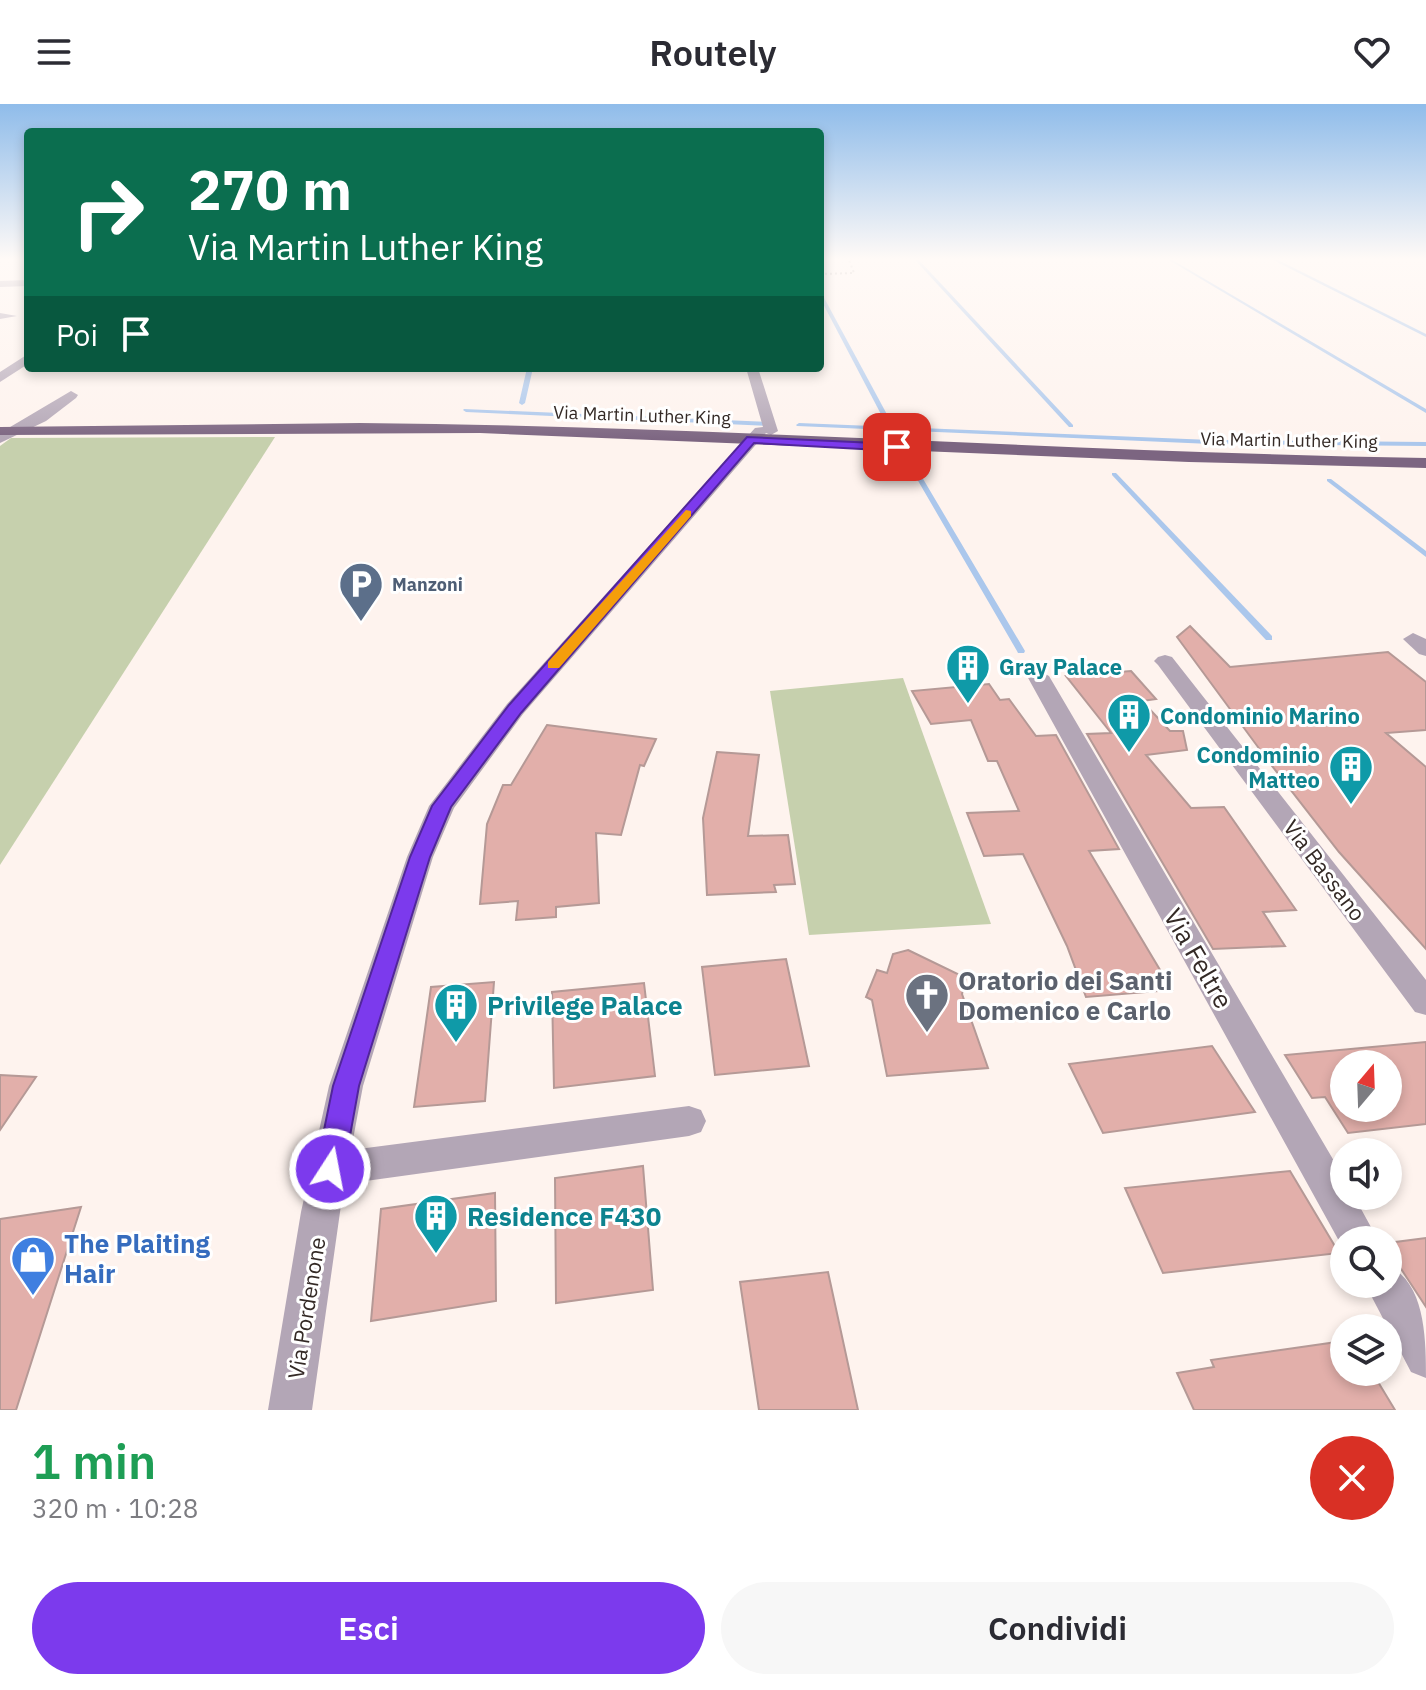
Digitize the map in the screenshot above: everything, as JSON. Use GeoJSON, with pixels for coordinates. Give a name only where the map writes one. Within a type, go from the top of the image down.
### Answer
{"type":"FeatureCollection","features":[{"type":"Feature","properties":{"kind":"main road","name":"Via Martin Luther King"},"geometry":{"type":"LineString","coordinates":[[0,422],[416,418],[1149,448],[1426,453]]}},
{"type":"Feature","properties":{"kind":"main road","name":"Via Martin Luther King"},"geometry":{"type":"LineString","coordinates":[[0,431],[379,427],[761,434],[1141,457],[1426,463]]}},
{"type":"Feature","properties":{"kind":"street"},"geometry":{"type":"LineString","coordinates":[[0,378],[24,361]]}},
{"type":"Feature","properties":{"kind":"street"},"geometry":{"type":"LineString","coordinates":[[753,372],[761,434]]}},
{"type":"Feature","properties":{"kind":"street"},"geometry":{"type":"LineString","coordinates":[[0,439],[35,421],[71,395]]}},
{"type":"Feature","properties":{"kind":"street","name":"Via Pordenone"},"geometry":{"type":"LineString","coordinates":[[290,1410],[346,1086],[420,857],[442,806],[515,709],[761,434]]}},
{"type":"Feature","properties":{"kind":"street","name":"Via Bassano"},"geometry":{"type":"LineString","coordinates":[[1165,661],[1426,1003]]}},
{"type":"Feature","properties":{"kind":"street","name":"Via Feltre"},"geometry":{"type":"LineString","coordinates":[[1038,676],[1351,1226]]}},
{"type":"Feature","properties":{"kind":"street"},"geometry":{"type":"LineString","coordinates":[[330,1169],[689,1121]]}},
{"type":"Feature","properties":{"kind":"street"},"geometry":{"type":"LineString","coordinates":[[1393,1298],[1426,1357]]}},
{"type":"Feature","properties":{"kind":"green space"},"geometry":{"type":"Polygon","coordinates":[[[275,437],[0,865],[0,446],[11,438],[275,437]]]}},
{"type":"Feature","properties":{"kind":"green space"},"geometry":{"type":"Polygon","coordinates":[[[903,678],[991,924],[809,935],[770,691],[903,678]]]}},
{"type":"Feature","properties":{"kind":"building"},"geometry":{"type":"Polygon","coordinates":[[[1190,626],[1230,667],[1388,652],[1426,682],[1426,730],[1386,733],[1426,767],[1426,949],[1339,852],[1177,637],[1190,626]]]}},
{"type":"Feature","properties":{"kind":"building"},"geometry":{"type":"Polygon","coordinates":[[[1131,671],[1156,699],[1142,701],[1170,731],[1183,731],[1187,750],[1146,755],[1191,808],[1224,807],[1296,910],[1263,912],[1285,946],[1213,949],[1087,734],[1111,733],[1066,676],[1131,671]]]}},
{"type":"Feature","properties":{"kind":"building"},"geometry":{"type":"Polygon","coordinates":[[[989,684],[1000,700],[1009,699],[1036,736],[1056,735],[1119,849],[1089,851],[1172,990],[1086,997],[1067,946],[1023,854],[984,856],[967,813],[1019,811],[997,761],[988,761],[971,720],[931,724],[912,691],[989,684]]]}},
{"type":"Feature","properties":{"kind":"building"},"geometry":{"type":"Polygon","coordinates":[[[547,725],[656,739],[644,766],[640,765],[621,835],[596,833],[599,903],[556,907],[556,917],[516,920],[518,901],[480,904],[487,824],[503,785],[511,785],[547,725]]]}},
{"type":"Feature","properties":{"kind":"building"},"geometry":{"type":"Polygon","coordinates":[[[717,752],[759,755],[748,836],[788,835],[795,884],[774,885],[776,892],[707,895],[703,818],[717,752]]]}},
{"type":"Feature","properties":{"kind":"building","name":"Oratorio dei Santi Domenico e Carlo"},"geometry":{"type":"Polygon","coordinates":[[[908,950],[966,978],[962,994],[988,1068],[887,1076],[872,1000],[866,997],[877,970],[887,973],[893,954],[908,950]]]}},
{"type":"Feature","properties":{"kind":"building"},"geometry":{"type":"Polygon","coordinates":[[[786,959],[809,1066],[715,1075],[702,967],[786,959]]]}},
{"type":"Feature","properties":{"kind":"building","name":"Privilege Palace"},"geometry":{"type":"Polygon","coordinates":[[[494,982],[485,1101],[414,1107],[431,987],[494,982]]]}},
{"type":"Feature","properties":{"kind":"building"},"geometry":{"type":"Polygon","coordinates":[[[644,983],[655,1076],[554,1088],[552,992],[644,983]]]}},
{"type":"Feature","properties":{"kind":"building"},"geometry":{"type":"Polygon","coordinates":[[[1426,1042],[1426,1124],[1348,1133],[1341,1122],[1402,1122],[1402,1050],[1339,1050],[1426,1042]]]}},
{"type":"Feature","properties":{"kind":"building"},"geometry":{"type":"Polygon","coordinates":[[[1212,1046],[1255,1112],[1103,1133],[1069,1064],[1212,1046]]]}},
{"type":"Feature","properties":{"kind":"building"},"geometry":{"type":"Polygon","coordinates":[[[1330,1051],[1330,1105],[1325,1097],[1312,1098],[1285,1055],[1330,1051]]]}},
{"type":"Feature","properties":{"kind":"building"},"geometry":{"type":"Polygon","coordinates":[[[0,1075],[36,1077],[0,1130],[0,1075]]]}},
{"type":"Feature","properties":{"kind":"building"},"geometry":{"type":"Polygon","coordinates":[[[643,1166],[653,1290],[556,1303],[555,1178],[643,1166]]]}},
{"type":"Feature","properties":{"kind":"building"},"geometry":{"type":"Polygon","coordinates":[[[1290,1171],[1330,1238],[1330,1254],[1163,1273],[1125,1188],[1290,1171]]]}},
{"type":"Feature","properties":{"kind":"building","name":"Residence F430"},"geometry":{"type":"Polygon","coordinates":[[[495,1193],[496,1301],[371,1321],[381,1209],[495,1193]]]}},
{"type":"Feature","properties":{"kind":"building"},"geometry":{"type":"Polygon","coordinates":[[[81,1207],[16,1410],[0,1410],[0,1219],[81,1207]]]}},
{"type":"Feature","properties":{"kind":"building"},"geometry":{"type":"Polygon","coordinates":[[[1426,1238],[1426,1307],[1402,1270],[1402,1241],[1426,1238]]]}},
{"type":"Feature","properties":{"kind":"building"},"geometry":{"type":"Polygon","coordinates":[[[828,1272],[858,1410],[759,1410],[740,1282],[828,1272]]]}},
{"type":"Feature","properties":{"kind":"building"},"geometry":{"type":"Polygon","coordinates":[[[1330,1343],[1330,1386],[1380,1386],[1395,1410],[1194,1410],[1177,1373],[1214,1367],[1211,1360],[1330,1343]]]}},
{"type":"Feature","properties":{"kind":"waterway"},"geometry":{"type":"LineString","coordinates":[[833,319],[887,420]]}},
{"type":"Feature","properties":{"kind":"waterway"},"geometry":{"type":"LineString","coordinates":[[972,319],[1071,426]]}},
{"type":"Feature","properties":{"kind":"waterway"},"geometry":{"type":"LineString","coordinates":[[1271,319],[1426,411]]}},
{"type":"Feature","properties":{"kind":"waterway"},"geometry":{"type":"LineString","coordinates":[[1392,319],[1426,336]]}},
{"type":"Feature","properties":{"kind":"waterway"},"geometry":{"type":"LineString","coordinates":[[522,403],[529,372]]}},
{"type":"Feature","properties":{"kind":"waterway"},"geometry":{"type":"LineString","coordinates":[[466,410],[770,424]]}},
{"type":"Feature","properties":{"kind":"waterway"},"geometry":{"type":"LineString","coordinates":[[799,425],[1211,442],[1426,444]]}},
{"type":"Feature","properties":{"kind":"waterway"},"geometry":{"type":"LineString","coordinates":[[913,467],[1021,651]]}},
{"type":"Feature","properties":{"kind":"waterway"},"geometry":{"type":"LineString","coordinates":[[1114,474],[1269,638]]}},
{"type":"Feature","properties":{"kind":"waterway"},"geometry":{"type":"LineString","coordinates":[[1329,480],[1426,555]]}},
{"type":"Feature","properties":{"kind":"slow traffic"},"geometry":{"type":"LineString","coordinates":[[553,665],[686,513]]}},
{"type":"Feature","properties":{"kind":"place","name":"Manzoni"},"geometry":{"type":"Point","coordinates":[361,623]}},
{"type":"Feature","properties":{"kind":"place","name":"Gray Palace"},"geometry":{"type":"Point","coordinates":[968,705]}},
{"type":"Feature","properties":{"kind":"place","name":"Condominio Marino"},"geometry":{"type":"Point","coordinates":[1129,754]}},
{"type":"Feature","properties":{"kind":"place","name":"Condominio Matteo"},"geometry":{"type":"Point","coordinates":[1351,806]}},
{"type":"Feature","properties":{"kind":"place","name":"Oratorio dei Santi Domenico e Carlo"},"geometry":{"type":"Point","coordinates":[927,1034]}},
{"type":"Feature","properties":{"kind":"place","name":"Privilege Palace"},"geometry":{"type":"Point","coordinates":[456,1044]}},
{"type":"Feature","properties":{"kind":"place","name":"Residence F430"},"geometry":{"type":"Point","coordinates":[436,1255]}},
{"type":"Feature","properties":{"kind":"place","name":"The Plaiting Hair"},"geometry":{"type":"Point","coordinates":[33,1297]}},
{"type":"Feature","properties":{"kind":"route"},"geometry":{"type":"LineString","coordinates":[[330,1169],[346,1086],[420,857],[442,806],[515,709],[751,440],[897,447]]}}]}
